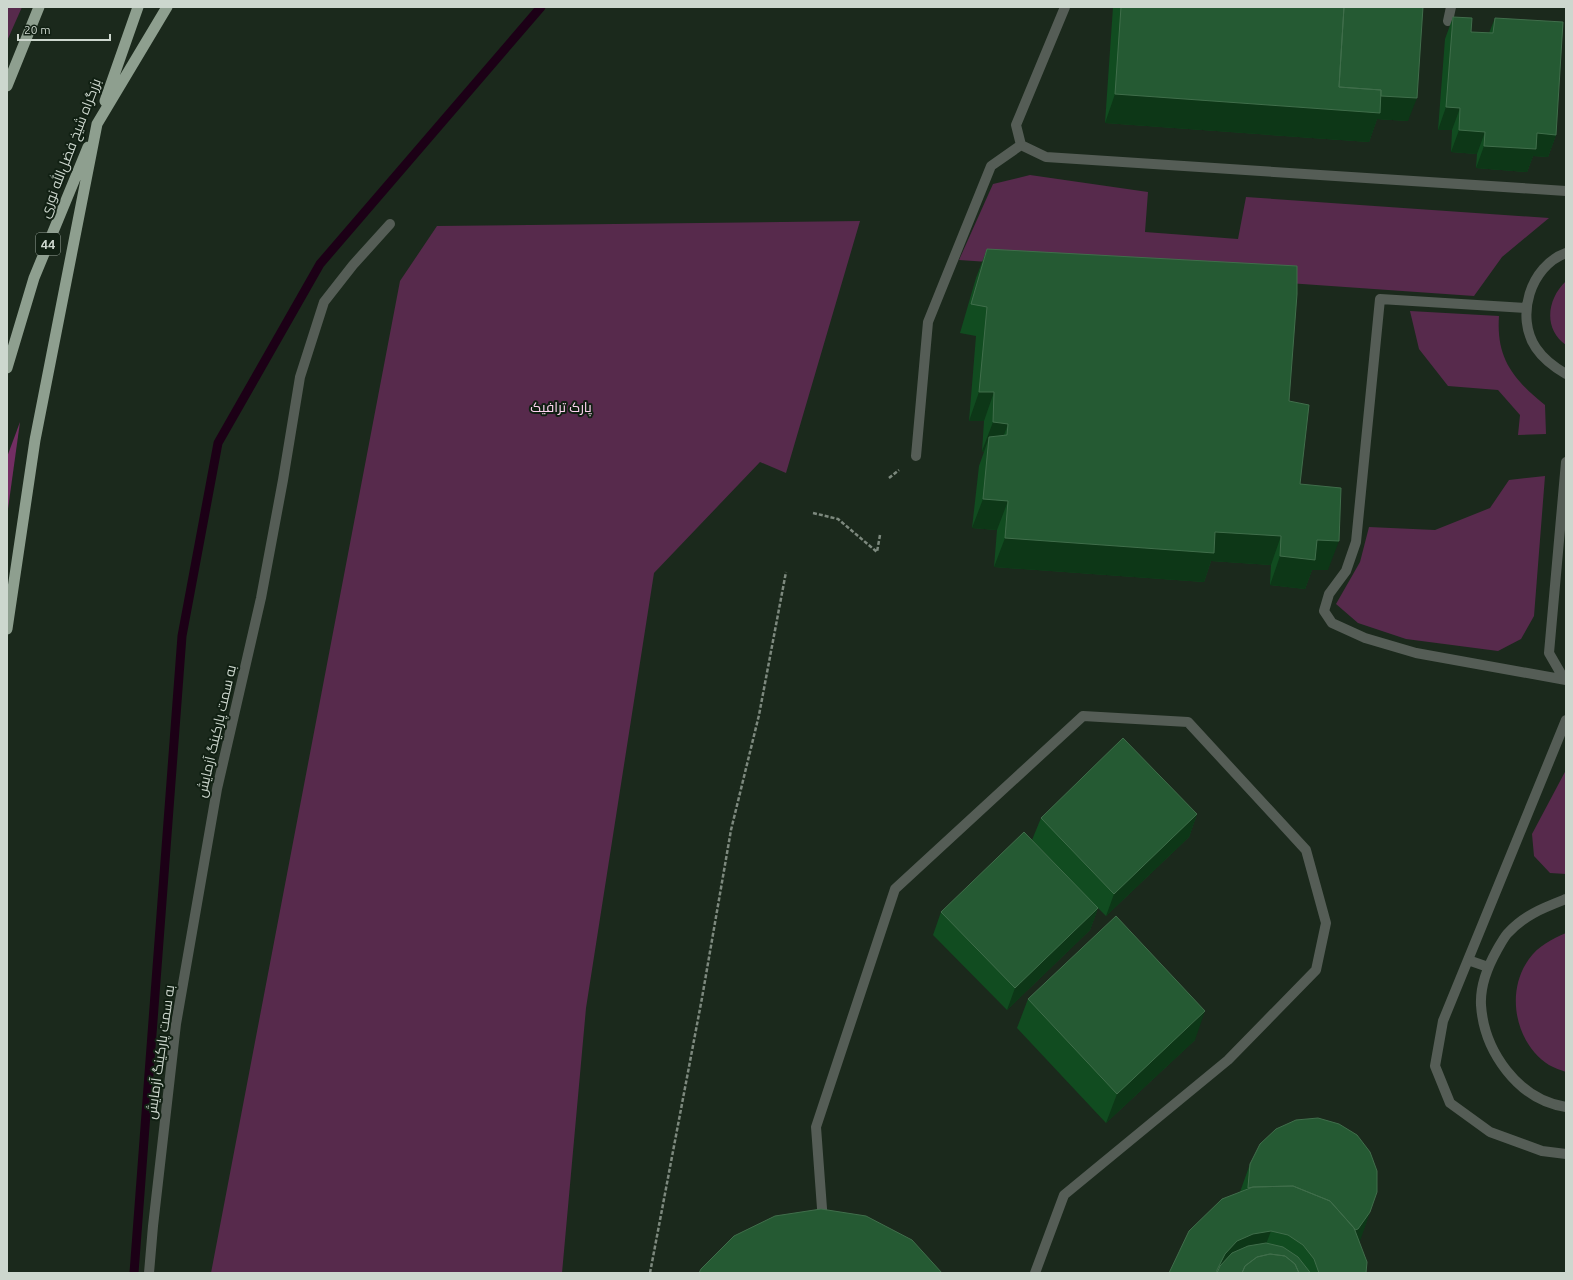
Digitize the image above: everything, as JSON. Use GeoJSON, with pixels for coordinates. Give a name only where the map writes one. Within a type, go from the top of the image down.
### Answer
{"type":"FeatureCollection","features":[{"type":"Feature","properties":{"kind":"highway"},"geometry":{"type":"LineString","coordinates":[[7,86],[40,7]]}},
{"type":"Feature","properties":{"kind":"highway","name":"بزرگراه شیخ فضل‌الله نوری"},"geometry":{"type":"LineString","coordinates":[[7,368],[34,278],[97,124],[138,7]]}},
{"type":"Feature","properties":{"kind":"highway"},"geometry":{"type":"LineString","coordinates":[[7,628],[36,440],[97,124],[167,7]]}},
{"type":"Feature","properties":{"kind":"lane"},"geometry":{"type":"LineString","coordinates":[[1065,7],[1016,125],[1021,145],[1046,158],[1566,191]]}},
{"type":"Feature","properties":{"kind":"lane"},"geometry":{"type":"LineString","coordinates":[[1448,21],[1451,7]]}},
{"type":"Feature","properties":{"kind":"lane"},"geometry":{"type":"LineString","coordinates":[[916,456],[928,322],[991,166],[1021,145]]}},
{"type":"Feature","properties":{"kind":"lane","name":"به سمت پارکینگ آزمایش"},"geometry":{"type":"LineString","coordinates":[[149,1273],[153,1226],[178,1016],[217,789],[261,598],[284,480],[300,377],[324,302],[353,265],[390,224]]}},
{"type":"Feature","properties":{"kind":"lane"},"geometry":{"type":"LineString","coordinates":[[1566,253],[1545,267],[1532,286],[1526,308],[1528,329],[1536,348],[1549,363],[1566,374]]}},
{"type":"Feature","properties":{"kind":"lane"},"geometry":{"type":"LineString","coordinates":[[1526,308],[1380,299],[1356,542],[1346,571],[1329,594],[1324,611],[1332,623],[1365,638],[1416,653],[1565,679]]}},
{"type":"Feature","properties":{"kind":"lane"},"geometry":{"type":"LineString","coordinates":[[1565,679],[1549,653],[1566,462]]}},
{"type":"Feature","properties":{"kind":"lane"},"geometry":{"type":"LineString","coordinates":[[823,1224],[816,1127],[895,889],[1083,716],[1188,722],[1306,850],[1326,922],[1316,970],[1228,1060],[1064,1195],[1035,1273]]}},
{"type":"Feature","properties":{"kind":"lane"},"geometry":{"type":"LineString","coordinates":[[1566,720],[1443,1022],[1435,1066],[1450,1103],[1490,1132],[1542,1151],[1566,1154]]}},
{"type":"Feature","properties":{"kind":"lane"},"geometry":{"type":"LineString","coordinates":[[1566,899],[1535,911],[1506,935],[1488,967],[1481,1004],[1487,1037],[1502,1067],[1526,1090],[1556,1105],[1566,1107]]}},
{"type":"Feature","properties":{"kind":"lane"},"geometry":{"type":"LineString","coordinates":[[1468,960],[1488,967]]}},
{"type":"Feature","properties":{"kind":"path"},"geometry":{"type":"LineString","coordinates":[[813,513],[838,519],[877,552],[880,534]]}},
{"type":"Feature","properties":{"kind":"path"},"geometry":{"type":"LineString","coordinates":[[650,1273],[702,998],[730,830],[760,715],[786,572]]}},
{"type":"Feature","properties":{"kind":"green space"},"geometry":{"type":"Polygon","coordinates":[[[7,7],[22,7],[7,41],[7,7]]]}},
{"type":"Feature","properties":{"kind":"green space"},"geometry":{"type":"Polygon","coordinates":[[[1030,175],[1148,192],[1145,232],[1238,239],[1246,197],[1549,218],[1502,257],[1474,296],[959,260],[993,184],[1030,175]]]}},
{"type":"Feature","properties":{"kind":"green space","name":"پارک ترافیک"},"geometry":{"type":"Polygon","coordinates":[[[860,221],[786,473],[760,462],[654,573],[586,1008],[562,1273],[211,1273],[400,281],[437,226],[860,221]]]}},
{"type":"Feature","properties":{"kind":"green space"},"geometry":{"type":"Polygon","coordinates":[[[1566,281],[1566,345],[1554,331],[1550,314],[1555,296],[1566,281]]]}},
{"type":"Feature","properties":{"kind":"green space"},"geometry":{"type":"Polygon","coordinates":[[[1410,311],[1499,316],[1500,344],[1504,356],[1509,366],[1524,386],[1545,405],[1546,434],[1518,435],[1520,415],[1498,390],[1448,386],[1419,349],[1410,311]]]}},
{"type":"Feature","properties":{"kind":"green space"},"geometry":{"type":"Polygon","coordinates":[[[1545,476],[1534,616],[1521,639],[1498,651],[1406,639],[1358,623],[1336,604],[1360,562],[1369,527],[1435,530],[1490,508],[1509,480],[1545,476]]]}},
{"type":"Feature","properties":{"kind":"green space"},"geometry":{"type":"Polygon","coordinates":[[[1566,770],[1566,874],[1550,873],[1534,856],[1532,834],[1566,770]]]}},
{"type":"Feature","properties":{"kind":"green space"},"geometry":{"type":"Polygon","coordinates":[[[1566,933],[1566,1072],[1549,1065],[1537,1055],[1528,1044],[1521,1030],[1517,1016],[1516,1001],[1517,986],[1529,959],[1541,947],[1551,940],[1566,933]]]}},
{"type":"Feature","properties":{"kind":"shaded area"},"geometry":{"type":"Polygon","coordinates":[[[20,422],[7,516],[7,457],[20,422]]]}},
{"type":"Feature","properties":{"kind":"building"},"geometry":{"type":"Polygon","coordinates":[[[1121,7],[1344,7],[1339,87],[1381,90],[1380,113],[1115,94],[1121,7]]]}},
{"type":"Feature","properties":{"kind":"building"},"geometry":{"type":"Polygon","coordinates":[[[1344,7],[1423,7],[1417,98],[1381,96],[1381,90],[1339,87],[1344,7]]]}},
{"type":"Feature","properties":{"kind":"building"},"geometry":{"type":"Polygon","coordinates":[[[1453,17],[1472,18],[1471,32],[1493,33],[1495,18],[1563,22],[1556,135],[1537,133],[1536,149],[1484,146],[1485,132],[1459,130],[1460,108],[1446,107],[1453,17]]]}},
{"type":"Feature","properties":{"kind":"building"},"geometry":{"type":"Polygon","coordinates":[[[987,249],[1297,266],[1297,294],[1289,401],[1309,405],[1300,484],[1341,488],[1339,541],[1317,540],[1315,560],[1280,556],[1281,536],[1215,532],[1214,553],[1005,538],[1008,501],[983,499],[989,437],[1007,435],[1008,424],[993,422],[994,392],[979,392],[987,307],[971,304],[987,249]]]}},
{"type":"Feature","properties":{"kind":"building"},"geometry":{"type":"Polygon","coordinates":[[[1123,738],[1197,814],[1114,894],[1041,818],[1123,738]]]}},
{"type":"Feature","properties":{"kind":"building"},"geometry":{"type":"Polygon","coordinates":[[[1024,832],[1098,908],[1015,988],[941,912],[1024,832]]]}},
{"type":"Feature","properties":{"kind":"building"},"geometry":{"type":"Polygon","coordinates":[[[1116,916],[1205,1011],[1117,1094],[1028,999],[1116,916]]]}},
{"type":"Feature","properties":{"kind":"building"},"geometry":{"type":"Polygon","coordinates":[[[1318,1118],[1339,1124],[1357,1135],[1370,1152],[1377,1171],[1377,1192],[1370,1212],[1358,1229],[1355,1230],[1330,1201],[1293,1186],[1248,1188],[1250,1164],[1260,1144],[1276,1129],[1296,1120],[1318,1118]]]}},
{"type":"Feature","properties":{"kind":"building"},"geometry":{"type":"Polygon","coordinates":[[[1293,1186],[1330,1201],[1354,1228],[1367,1262],[1366,1273],[1319,1273],[1314,1259],[1303,1245],[1288,1235],[1271,1231],[1253,1234],[1237,1241],[1225,1254],[1217,1273],[1169,1273],[1189,1231],[1222,1199],[1253,1187],[1293,1186]]]}},
{"type":"Feature","properties":{"kind":"building"},"geometry":{"type":"Polygon","coordinates":[[[821,1209],[866,1216],[912,1240],[942,1273],[699,1273],[701,1269],[734,1236],[775,1216],[821,1209]]]}},
{"type":"Feature","properties":{"kind":"building"},"geometry":{"type":"Polygon","coordinates":[[[1266,1243],[1283,1247],[1298,1257],[1310,1273],[1299,1273],[1295,1264],[1285,1256],[1270,1254],[1257,1257],[1245,1266],[1242,1273],[1217,1273],[1220,1266],[1232,1253],[1248,1246],[1266,1243]]]}},
{"type":"Feature","properties":{"kind":"building"},"geometry":{"type":"Polygon","coordinates":[[[1270,1254],[1285,1256],[1295,1264],[1299,1273],[1242,1273],[1245,1266],[1257,1257],[1270,1254]]]}},
{"type":"Feature","properties":{"kind":"waterway"},"geometry":{"type":"LineString","coordinates":[[134,1273],[182,636],[218,443],[320,264],[541,7]]}}]}
